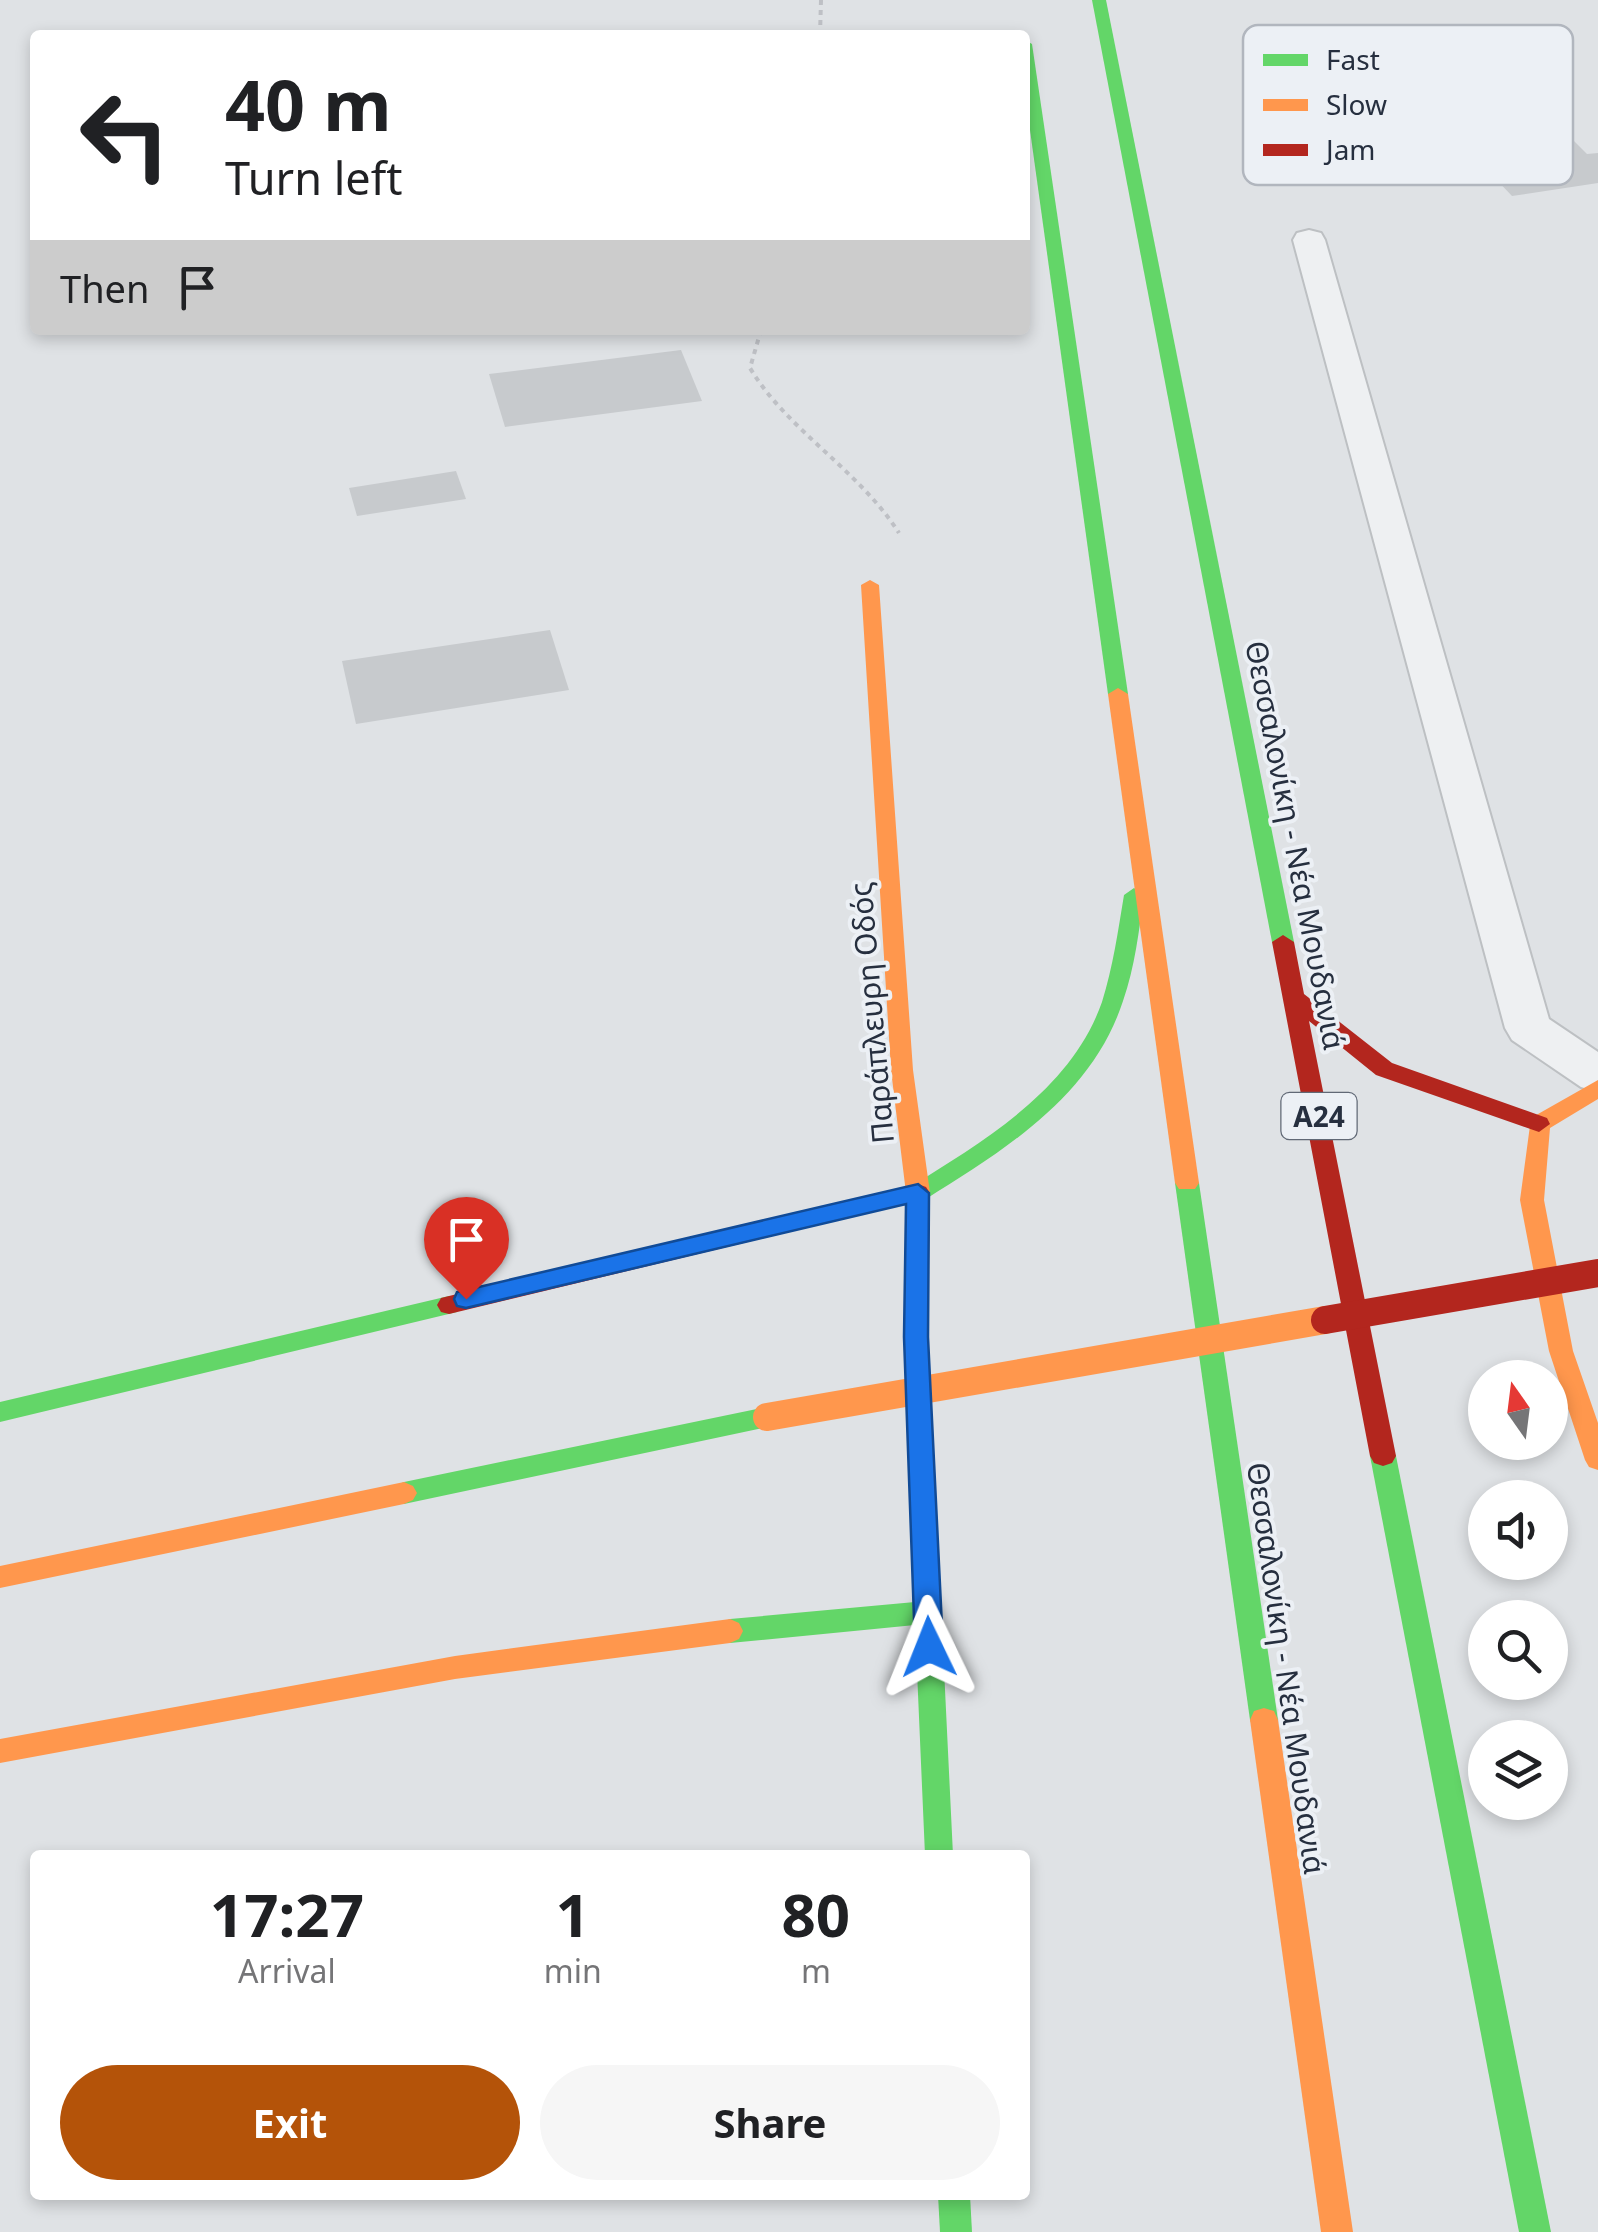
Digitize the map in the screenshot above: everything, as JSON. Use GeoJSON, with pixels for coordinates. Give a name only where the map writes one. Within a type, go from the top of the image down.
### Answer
{"type":"FeatureCollection","features":[{"type":"Feature","properties":{"kind":"main road","name":"Θεσσαλονίκη - Νέα Μουδανιά"},"geometry":{"type":"LineString","coordinates":[[1099,0],[1535,2232]]}},
{"type":"Feature","properties":{"kind":"main road","name":"Θεσσαλονίκη - Νέα Μουδανιά"},"geometry":{"type":"LineString","coordinates":[[1030,79],[1337,2232]]}},
{"type":"Feature","properties":{"kind":"main road","name":"Παράπλευρη Οδός"},"geometry":{"type":"LineString","coordinates":[[870,585],[902,1070],[918,1193],[916,1337],[938,1850]]}},
{"type":"Feature","properties":{"kind":"main road"},"geometry":{"type":"LineString","coordinates":[[0,1412],[918,1193],[998,1143],[1065,1085],[1102,1028],[1122,957],[1141,858]]}},
{"type":"Feature","properties":{"kind":"main road"},"geometry":{"type":"LineString","coordinates":[[1296,1000],[1384,1068],[1539,1124]]}},
{"type":"Feature","properties":{"kind":"main road"},"geometry":{"type":"LineString","coordinates":[[1539,1124],[1598,1088]]}},
{"type":"Feature","properties":{"kind":"main road"},"geometry":{"type":"LineString","coordinates":[[1539,1124],[1532,1200],[1562,1351],[1598,1460]]}},
{"type":"Feature","properties":{"kind":"main road"},"geometry":{"type":"LineString","coordinates":[[0,1577],[767,1417],[1598,1273]]}},
{"type":"Feature","properties":{"kind":"main road"},"geometry":{"type":"LineString","coordinates":[[0,1751],[307,1692],[606,1644],[928,1612]]}},
{"type":"Feature","properties":{"kind":"main road"},"geometry":{"type":"LineString","coordinates":[[954,2200],[956,2232]]}},
{"type":"Feature","properties":{"kind":"lane"},"geometry":{"type":"LineString","coordinates":[[1309,240],[1528,1028],[1598,1075]]}},
{"type":"Feature","properties":{"kind":"path"},"geometry":{"type":"LineString","coordinates":[[820,0],[820,30]]}},
{"type":"Feature","properties":{"kind":"path"},"geometry":{"type":"LineString","coordinates":[[759,335],[750,368],[764,391],[878,500],[906,545],[870,585]]}},
{"type":"Feature","properties":{"kind":"building"},"geometry":{"type":"Polygon","coordinates":[[[1573,140],[1587,154],[1598,153],[1598,183],[1512,196],[1502,185],[1573,185],[1573,140]]]}},
{"type":"Feature","properties":{"kind":"building"},"geometry":{"type":"Polygon","coordinates":[[[681,350],[702,401],[505,427],[489,374],[681,350]]]}},
{"type":"Feature","properties":{"kind":"building"},"geometry":{"type":"Polygon","coordinates":[[[456,471],[466,499],[357,516],[349,488],[456,471]]]}},
{"type":"Feature","properties":{"kind":"building"},"geometry":{"type":"Polygon","coordinates":[[[550,630],[569,690],[356,724],[342,661],[550,630]]]}},
{"type":"Feature","properties":{"kind":"traffic: fast"},"geometry":{"type":"LineString","coordinates":[[1099,0],[1283,942]]}},
{"type":"Feature","properties":{"kind":"traffic: fast"},"geometry":{"type":"LineString","coordinates":[[1030,79],[1118,694]]}},
{"type":"Feature","properties":{"kind":"traffic: fast"},"geometry":{"type":"LineString","coordinates":[[918,1193],[1027,1119],[1074,1072],[1092,1046],[1112,1002],[1134,895]]}},
{"type":"Feature","properties":{"kind":"traffic: fast"},"geometry":{"type":"LineString","coordinates":[[1187,1183],[1264,1720]]}},
{"type":"Feature","properties":{"kind":"traffic: fast"},"geometry":{"type":"LineString","coordinates":[[917,1261],[916,1337],[939,1850]]}},
{"type":"Feature","properties":{"kind":"traffic: fast"},"geometry":{"type":"LineString","coordinates":[[0,1412],[449,1305]]}},
{"type":"Feature","properties":{"kind":"traffic: fast"},"geometry":{"type":"LineString","coordinates":[[404,1493],[767,1417]]}},
{"type":"Feature","properties":{"kind":"traffic: fast"},"geometry":{"type":"LineString","coordinates":[[1383,1456],[1535,2232]]}},
{"type":"Feature","properties":{"kind":"traffic: fast"},"geometry":{"type":"LineString","coordinates":[[730,1631],[928,1612]]}},
{"type":"Feature","properties":{"kind":"traffic: fast"},"geometry":{"type":"LineString","coordinates":[[954,2200],[956,2232]]}},
{"type":"Feature","properties":{"kind":"traffic: slow"},"geometry":{"type":"LineString","coordinates":[[870,585],[902,1070],[918,1193],[917,1261]]}},
{"type":"Feature","properties":{"kind":"traffic: slow"},"geometry":{"type":"LineString","coordinates":[[1118,694],[1187,1183]]}},
{"type":"Feature","properties":{"kind":"traffic: slow"},"geometry":{"type":"LineString","coordinates":[[1598,1088],[1539,1124],[1532,1200],[1561,1351],[1598,1460]]}},
{"type":"Feature","properties":{"kind":"traffic: slow"},"geometry":{"type":"LineString","coordinates":[[767,1417],[1325,1320]]}},
{"type":"Feature","properties":{"kind":"traffic: slow"},"geometry":{"type":"LineString","coordinates":[[0,1577],[404,1493]]}},
{"type":"Feature","properties":{"kind":"traffic: slow"},"geometry":{"type":"LineString","coordinates":[[0,1751],[455,1667],[730,1631]]}},
{"type":"Feature","properties":{"kind":"traffic: slow"},"geometry":{"type":"LineString","coordinates":[[1264,1720],[1337,2232]]}},
{"type":"Feature","properties":{"kind":"traffic: jam"},"geometry":{"type":"LineString","coordinates":[[1283,942],[1383,1456]]}},
{"type":"Feature","properties":{"kind":"traffic: jam"},"geometry":{"type":"LineString","coordinates":[[1297,1000],[1384,1069],[1539,1124]]}},
{"type":"Feature","properties":{"kind":"traffic: jam"},"geometry":{"type":"LineString","coordinates":[[449,1305],[918,1193]]}},
{"type":"Feature","properties":{"kind":"traffic: jam"},"geometry":{"type":"LineString","coordinates":[[1325,1320],[1598,1273]]}},
{"type":"Feature","properties":{"kind":"route"},"geometry":{"type":"LineString","coordinates":[[466,1299],[918,1193],[916,1337],[929,1647]]}}]}
